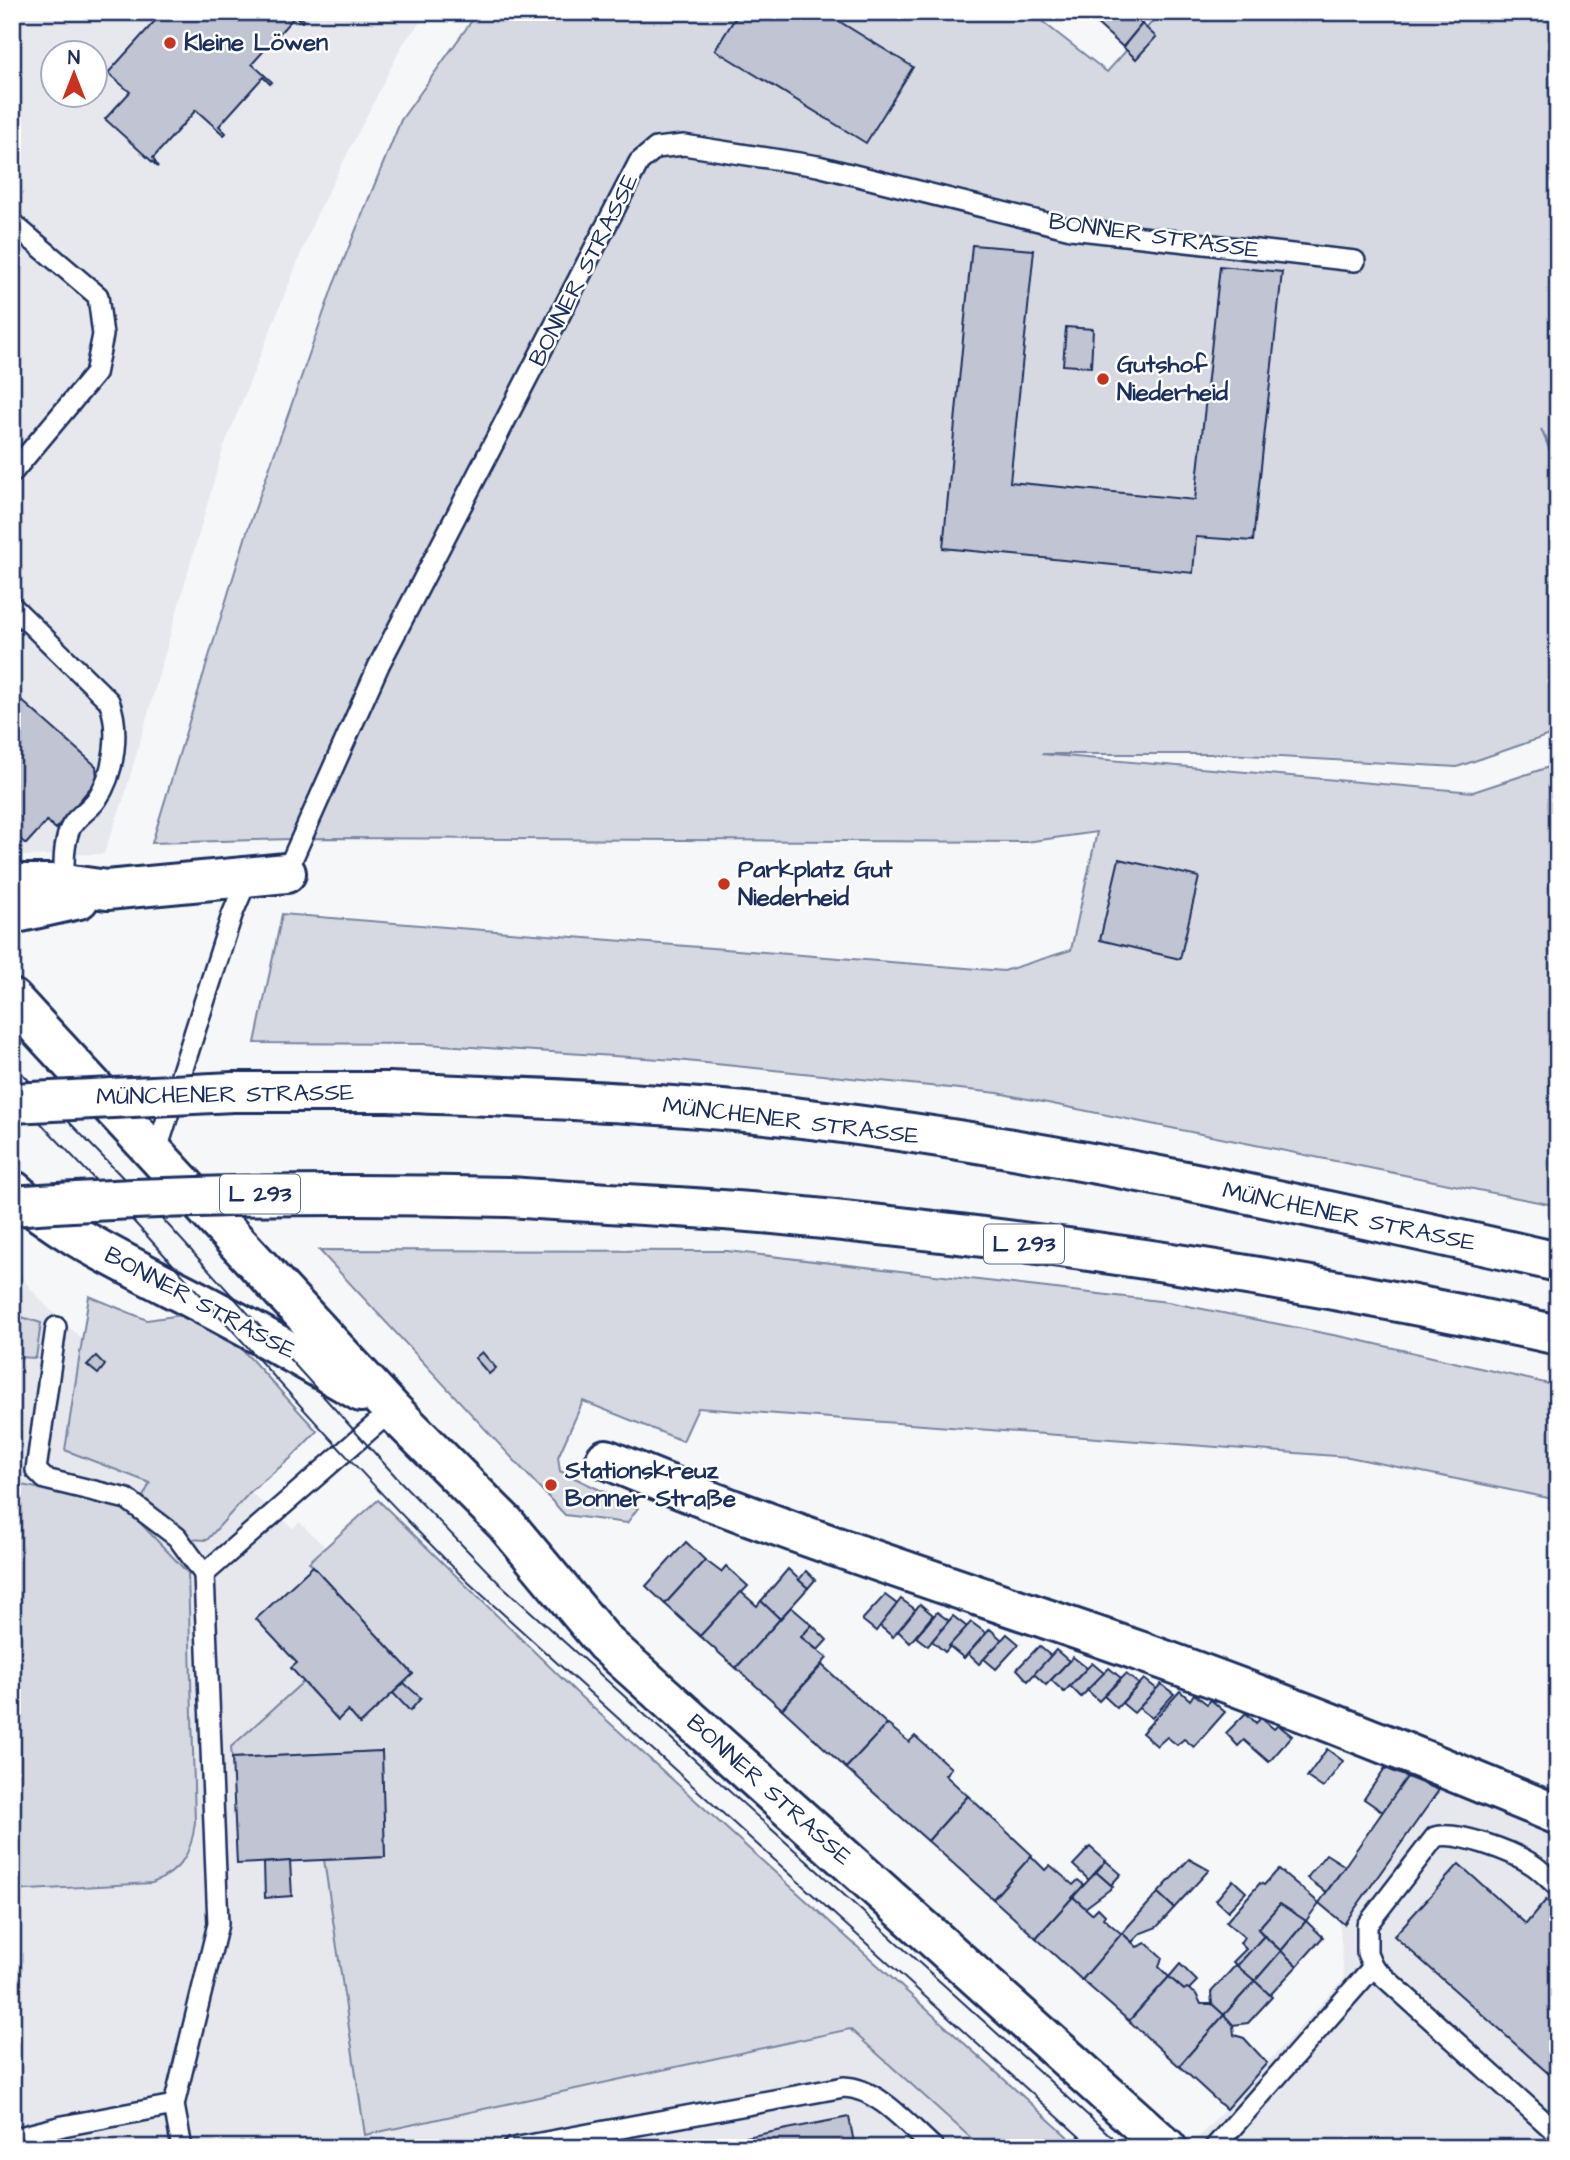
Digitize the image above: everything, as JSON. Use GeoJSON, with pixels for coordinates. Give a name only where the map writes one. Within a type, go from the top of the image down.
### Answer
{"type":"FeatureCollection","features":[{"type":"Feature","properties":{"kind":"main road","name":"BONNER STRASSE"},"geometry":{"type":"LineString","coordinates":[[12,914],[67,903],[107,890],[286,873]]}},
{"type":"Feature","properties":{"kind":"main road","name":"BONNER STRASSE"},"geometry":{"type":"LineString","coordinates":[[12,884],[64,884],[107,890]]}},
{"type":"Feature","properties":{"kind":"main road","name":"BONNER STRASSE"},"geometry":{"type":"LineString","coordinates":[[12,999],[392,1410],[505,1523],[606,1643],[1167,2148]]}},
{"type":"Feature","properties":{"kind":"main road","name":"MÜNCHENER STRASSE"},"geometry":{"type":"LineString","coordinates":[[12,1103],[233,1092],[388,1092],[617,1101],[809,1119],[1046,1154],[1408,1228],[1558,1262]]}},
{"type":"Feature","properties":{"kind":"main road","name":"BONNER STRASSE"},"geometry":{"type":"LineString","coordinates":[[12,1189],[37,1211],[107,1255],[270,1338],[392,1410]]}},
{"type":"Feature","properties":{"kind":"main road","name":"L 293"},"geometry":{"type":"LineString","coordinates":[[12,1206],[156,1196],[257,1194],[508,1197],[773,1214],[998,1240],[1252,1277],[1558,1335]]}},
{"type":"Feature","properties":{"kind":"main road"},"geometry":{"type":"LineString","coordinates":[[606,1459],[688,1494],[854,1555],[1138,1650],[1303,1710],[1558,1815]]}},
{"type":"Feature","properties":{"kind":"lane","name":"BONNER STRASSE"},"geometry":{"type":"LineString","coordinates":[[286,873],[379,665],[639,162],[656,148],[684,145],[818,166],[1071,229],[1355,261]]}},
{"type":"Feature","properties":{"kind":"lane"},"geometry":{"type":"LineString","coordinates":[[12,223],[98,296],[103,335],[95,374],[12,473]]}},
{"type":"Feature","properties":{"kind":"lane"},"geometry":{"type":"LineString","coordinates":[[12,606],[109,701],[115,715],[116,737],[106,781],[96,800],[69,830],[64,852],[64,884]]}},
{"type":"Feature","properties":{"kind":"lane"},"geometry":{"type":"LineString","coordinates":[[167,1165],[232,915],[248,875]]}},
{"type":"Feature","properties":{"kind":"lane"},"geometry":{"type":"LineString","coordinates":[[56,1327],[36,1470],[45,1479],[127,1499],[177,1537],[204,1574],[218,1924],[174,2105],[182,2148]]}},
{"type":"Feature","properties":{"kind":"lane"},"geometry":{"type":"LineString","coordinates":[[204,1574],[392,1410]]}},
{"type":"Feature","properties":{"kind":"lane"},"geometry":{"type":"LineString","coordinates":[[1558,1887],[1531,1864],[1446,1833],[1434,1837],[1367,1926],[1367,1953],[1373,1967],[1558,2134]]}},
{"type":"Feature","properties":{"kind":"lane"},"geometry":{"type":"LineString","coordinates":[[1214,2148],[1373,1967]]}},
{"type":"Feature","properties":{"kind":"lane"},"geometry":{"type":"LineString","coordinates":[[513,2148],[844,2087],[857,2087],[877,2099],[934,2148]]}},
{"type":"Feature","properties":{"kind":"lane"},"geometry":{"type":"LineString","coordinates":[[12,2139],[62,2126],[174,2105]]}},
{"type":"Feature","properties":{"kind":"lane"},"geometry":{"type":"LineString","coordinates":[[1553,2148],[1558,2142]]}},
{"type":"Feature","properties":{"kind":"shaded area"},"geometry":{"type":"Polygon","coordinates":[[[12,12],[428,12],[403,44],[316,216],[223,449],[124,798],[104,854],[12,856],[12,12]]]}},
{"type":"Feature","properties":{"kind":"shaded area"},"geometry":{"type":"Polygon","coordinates":[[[478,12],[1030,12],[1107,72],[1161,12],[1558,12],[1558,460],[1541,429],[1558,470],[1558,732],[1457,767],[1228,754],[1041,754],[1473,792],[1558,764],[1558,1206],[998,1093],[676,1060],[426,1044],[255,1043],[282,914],[1004,971],[1071,950],[1097,832],[1026,842],[328,838],[152,843],[247,532],[333,286],[401,120],[478,12]]]}},
{"type":"Feature","properties":{"kind":"shaded area"},"geometry":{"type":"Polygon","coordinates":[[[319,1250],[727,1251],[1168,1302],[1363,1341],[1558,1386],[1558,1500],[1349,1457],[698,1408],[683,1441],[583,1401],[558,1457],[560,1471],[638,1508],[627,1523],[565,1515],[319,1250]]]}},
{"type":"Feature","properties":{"kind":"shaded area"},"geometry":{"type":"Polygon","coordinates":[[[12,1266],[44,1304],[250,1492],[293,1528],[299,1522],[577,1786],[982,2148],[12,2148],[12,1266]]]}},
{"type":"Feature","properties":{"kind":"shaded area"},"geometry":{"type":"Polygon","coordinates":[[[89,1296],[147,1320],[188,1314],[229,1335],[317,1431],[291,1458],[250,1492],[207,1540],[188,1539],[141,1501],[150,1483],[65,1450],[89,1296]]]}},
{"type":"Feature","properties":{"kind":"shaded area"},"geometry":{"type":"Polygon","coordinates":[[[12,1314],[41,1323],[36,1358],[17,1357],[12,1383],[12,1314]]]}},
{"type":"Feature","properties":{"kind":"shaded area"},"geometry":{"type":"Polygon","coordinates":[[[12,1483],[124,1506],[188,1573],[195,1822],[191,1843],[183,1860],[171,1873],[152,1883],[12,1891],[12,1483]]]}},
{"type":"Feature","properties":{"kind":"shaded area"},"geometry":{"type":"Polygon","coordinates":[[[378,1500],[580,1696],[1080,2148],[982,2148],[850,2029],[365,2135],[324,1860],[385,1857],[381,1751],[232,1758],[231,1747],[303,1682],[338,1719],[348,1710],[360,1723],[413,1674],[309,1562],[378,1500]]]}},
{"type":"Feature","properties":{"kind":"shaded area"},"geometry":{"type":"Polygon","coordinates":[[[1416,1757],[1558,1815],[1558,2148],[1209,2148],[1198,2138],[1344,1979],[1339,1916],[1320,1900],[1408,1775],[1416,1757]]]}},
{"type":"Feature","properties":{"kind":"building"},"geometry":{"type":"Polygon","coordinates":[[[163,12],[295,12],[304,20],[302,22],[295,16],[252,64],[272,82],[270,84],[263,77],[219,126],[226,133],[224,135],[196,110],[153,158],[158,167],[105,119],[130,92],[108,73],[163,12]]]}},
{"type":"Feature","properties":{"kind":"building"},"geometry":{"type":"Polygon","coordinates":[[[739,12],[824,12],[913,67],[866,143],[715,50],[739,12]]]}},
{"type":"Feature","properties":{"kind":"building"},"geometry":{"type":"Polygon","coordinates":[[[1084,12],[1129,12],[1142,24],[1123,47],[1084,12]]]}},
{"type":"Feature","properties":{"kind":"building"},"geometry":{"type":"Polygon","coordinates":[[[1142,24],[1156,37],[1136,59],[1123,47],[1142,24]]]}},
{"type":"Feature","properties":{"kind":"building"},"geometry":{"type":"Polygon","coordinates":[[[972,245],[1034,250],[1010,482],[1195,500],[1220,266],[1282,272],[1253,541],[1196,537],[1193,573],[943,548],[972,245]]]}},
{"type":"Feature","properties":{"kind":"building"},"geometry":{"type":"Polygon","coordinates":[[[1066,327],[1093,329],[1091,367],[1063,365],[1066,327]]]}},
{"type":"Feature","properties":{"kind":"building"},"geometry":{"type":"Polygon","coordinates":[[[12,692],[96,766],[97,780],[56,829],[47,821],[26,844],[12,832],[12,692]]]}},
{"type":"Feature","properties":{"kind":"building"},"geometry":{"type":"Polygon","coordinates":[[[1119,859],[1199,877],[1180,959],[1100,940],[1119,859]]]}},
{"type":"Feature","properties":{"kind":"building"},"geometry":{"type":"Polygon","coordinates":[[[482,1352],[496,1368],[489,1374],[475,1358],[482,1352]]]}},
{"type":"Feature","properties":{"kind":"building"},"geometry":{"type":"Polygon","coordinates":[[[96,1356],[105,1365],[98,1374],[87,1365],[96,1356]]]}},
{"type":"Feature","properties":{"kind":"building"},"geometry":{"type":"Polygon","coordinates":[[[686,1542],[705,1560],[665,1604],[646,1586],[686,1542]]]}},
{"type":"Feature","properties":{"kind":"building"},"geometry":{"type":"Polygon","coordinates":[[[705,1560],[721,1572],[726,1566],[748,1586],[700,1636],[665,1604],[705,1560]]]}},
{"type":"Feature","properties":{"kind":"building"},"geometry":{"type":"Polygon","coordinates":[[[313,1566],[413,1674],[360,1724],[348,1710],[338,1720],[291,1668],[297,1663],[256,1619],[313,1566]]]}},
{"type":"Feature","properties":{"kind":"building"},"geometry":{"type":"Polygon","coordinates":[[[788,1569],[808,1588],[780,1619],[761,1601],[788,1569]]]}},
{"type":"Feature","properties":{"kind":"building"},"geometry":{"type":"Polygon","coordinates":[[[806,1571],[815,1580],[808,1588],[799,1580],[806,1571]]]}},
{"type":"Feature","properties":{"kind":"building"},"geometry":{"type":"Polygon","coordinates":[[[741,1592],[757,1606],[761,1601],[780,1619],[736,1668],[700,1636],[741,1592]]]}},
{"type":"Feature","properties":{"kind":"building"},"geometry":{"type":"Polygon","coordinates":[[[885,1595],[897,1604],[876,1631],[862,1620],[885,1595]]]}},
{"type":"Feature","properties":{"kind":"building"},"geometry":{"type":"Polygon","coordinates":[[[901,1599],[916,1610],[893,1637],[880,1626],[901,1599]]]}},
{"type":"Feature","properties":{"kind":"building"},"geometry":{"type":"Polygon","coordinates":[[[920,1604],[933,1615],[910,1643],[898,1631],[920,1604]]]}},
{"type":"Feature","properties":{"kind":"building"},"geometry":{"type":"Polygon","coordinates":[[[791,1607],[812,1625],[801,1637],[827,1658],[782,1709],[736,1668],[791,1607]]]}},
{"type":"Feature","properties":{"kind":"building"},"geometry":{"type":"Polygon","coordinates":[[[937,1612],[949,1621],[928,1646],[916,1637],[937,1612]]]}},
{"type":"Feature","properties":{"kind":"building"},"geometry":{"type":"Polygon","coordinates":[[[953,1616],[967,1627],[945,1652],[932,1641],[953,1616]]]}},
{"type":"Feature","properties":{"kind":"building"},"geometry":{"type":"Polygon","coordinates":[[[971,1622],[986,1633],[964,1658],[949,1646],[971,1622]]]}},
{"type":"Feature","properties":{"kind":"building"},"geometry":{"type":"Polygon","coordinates":[[[812,1625],[827,1640],[818,1650],[801,1637],[812,1625]]]}},
{"type":"Feature","properties":{"kind":"building"},"geometry":{"type":"Polygon","coordinates":[[[990,1629],[1002,1640],[979,1664],[968,1654],[990,1629]]]}},
{"type":"Feature","properties":{"kind":"building"},"geometry":{"type":"Polygon","coordinates":[[[1007,1634],[1019,1644],[996,1669],[984,1659],[1007,1634]]]}},
{"type":"Feature","properties":{"kind":"building"},"geometry":{"type":"Polygon","coordinates":[[[1039,1646],[1051,1656],[1028,1681],[1017,1669],[1039,1646]]]}},
{"type":"Feature","properties":{"kind":"building"},"geometry":{"type":"Polygon","coordinates":[[[1056,1650],[1069,1661],[1046,1685],[1034,1674],[1056,1650]]]}},
{"type":"Feature","properties":{"kind":"building"},"geometry":{"type":"Polygon","coordinates":[[[1073,1657],[1087,1668],[1064,1692],[1051,1680],[1073,1657]]]}},
{"type":"Feature","properties":{"kind":"building"},"geometry":{"type":"Polygon","coordinates":[[[1092,1663],[1104,1673],[1081,1697],[1070,1686],[1092,1663]]]}},
{"type":"Feature","properties":{"kind":"building"},"geometry":{"type":"Polygon","coordinates":[[[822,1665],[887,1724],[846,1768],[782,1709],[822,1665]]]}},
{"type":"Feature","properties":{"kind":"building"},"geometry":{"type":"Polygon","coordinates":[[[1109,1668],[1121,1678],[1099,1701],[1087,1690],[1109,1668]]]}},
{"type":"Feature","properties":{"kind":"building"},"geometry":{"type":"Polygon","coordinates":[[[1126,1674],[1139,1684],[1117,1708],[1104,1696],[1126,1674]]]}},
{"type":"Feature","properties":{"kind":"building"},"geometry":{"type":"Polygon","coordinates":[[[1144,1679],[1157,1689],[1134,1713],[1122,1703],[1144,1679]]]}},
{"type":"Feature","properties":{"kind":"building"},"geometry":{"type":"Polygon","coordinates":[[[404,1683],[421,1698],[410,1711],[393,1693],[404,1683]]]}},
{"type":"Feature","properties":{"kind":"building"},"geometry":{"type":"Polygon","coordinates":[[[1161,1684],[1174,1694],[1152,1718],[1139,1708],[1161,1684]]]}},
{"type":"Feature","properties":{"kind":"building"},"geometry":{"type":"Polygon","coordinates":[[[1180,1691],[1190,1700],[1194,1694],[1207,1704],[1211,1700],[1225,1712],[1194,1747],[1184,1739],[1177,1745],[1167,1737],[1157,1746],[1142,1733],[1180,1691]]]}},
{"type":"Feature","properties":{"kind":"building"},"geometry":{"type":"Polygon","coordinates":[[[1246,1713],[1256,1723],[1261,1718],[1274,1729],[1278,1725],[1292,1736],[1269,1762],[1244,1740],[1238,1746],[1226,1733],[1246,1713]]]}},
{"type":"Feature","properties":{"kind":"building"},"geometry":{"type":"Polygon","coordinates":[[[887,1724],[909,1742],[915,1736],[951,1768],[945,1775],[968,1796],[928,1841],[846,1768],[887,1724]]]}},
{"type":"Feature","properties":{"kind":"building"},"geometry":{"type":"Polygon","coordinates":[[[1327,1749],[1343,1761],[1323,1788],[1307,1777],[1327,1749]]]}},
{"type":"Feature","properties":{"kind":"building"},"geometry":{"type":"Polygon","coordinates":[[[382,1751],[385,1857],[237,1864],[232,1758],[382,1751]]]}},
{"type":"Feature","properties":{"kind":"building"},"geometry":{"type":"Polygon","coordinates":[[[1385,1768],[1407,1777],[1383,1812],[1364,1799],[1385,1768]]]}},
{"type":"Feature","properties":{"kind":"building"},"geometry":{"type":"Polygon","coordinates":[[[1407,1777],[1439,1790],[1344,1924],[1319,1903],[1407,1777]]]}},
{"type":"Feature","properties":{"kind":"building"},"geometry":{"type":"Polygon","coordinates":[[[968,1796],[1032,1855],[993,1899],[928,1841],[968,1796]]]}},
{"type":"Feature","properties":{"kind":"building"},"geometry":{"type":"Polygon","coordinates":[[[1090,1847],[1106,1861],[1089,1880],[1073,1865],[1090,1847]]]}},
{"type":"Feature","properties":{"kind":"building"},"geometry":{"type":"Polygon","coordinates":[[[1326,1854],[1345,1866],[1326,1892],[1307,1878],[1326,1854]]]}},
{"type":"Feature","properties":{"kind":"building"},"geometry":{"type":"Polygon","coordinates":[[[1031,1856],[1045,1870],[1050,1865],[1073,1885],[1078,1880],[1084,1885],[1036,1938],[993,1899],[1031,1856]]]}},
{"type":"Feature","properties":{"kind":"building"},"geometry":{"type":"Polygon","coordinates":[[[1189,1859],[1209,1870],[1174,1908],[1158,1893],[1189,1859]]]}},
{"type":"Feature","properties":{"kind":"building"},"geometry":{"type":"Polygon","coordinates":[[[290,1861],[292,1896],[265,1898],[264,1863],[290,1861]]]}},
{"type":"Feature","properties":{"kind":"building"},"geometry":{"type":"Polygon","coordinates":[[[1106,1861],[1121,1874],[1111,1885],[1096,1872],[1106,1861]]]}},
{"type":"Feature","properties":{"kind":"building"},"geometry":{"type":"Polygon","coordinates":[[[1459,1864],[1526,1924],[1546,1900],[1558,1910],[1558,2082],[1394,1936],[1459,1864]]]}},
{"type":"Feature","properties":{"kind":"building"},"geometry":{"type":"Polygon","coordinates":[[[1279,1869],[1319,1903],[1306,1921],[1280,1904],[1258,1929],[1264,1936],[1237,1966],[1233,1962],[1246,1949],[1240,1943],[1244,1937],[1226,1922],[1260,1883],[1264,1885],[1279,1869]]]}},
{"type":"Feature","properties":{"kind":"building"},"geometry":{"type":"Polygon","coordinates":[[[1096,1872],[1113,1887],[1085,1908],[1073,1897],[1096,1872]]]}},
{"type":"Feature","properties":{"kind":"building"},"geometry":{"type":"Polygon","coordinates":[[[1233,1880],[1246,1892],[1228,1911],[1216,1900],[1233,1880]]]}},
{"type":"Feature","properties":{"kind":"building"},"geometry":{"type":"Polygon","coordinates":[[[1158,1893],[1174,1908],[1157,1927],[1141,1933],[1132,1942],[1122,1933],[1158,1893]]]}},
{"type":"Feature","properties":{"kind":"building"},"geometry":{"type":"Polygon","coordinates":[[[1073,1897],[1092,1914],[1098,1908],[1105,1915],[1103,1918],[1123,1935],[1082,1980],[1036,1938],[1073,1897]]]}},
{"type":"Feature","properties":{"kind":"building"},"geometry":{"type":"Polygon","coordinates":[[[1280,1904],[1306,1921],[1281,1951],[1258,1929],[1280,1904]]]}},
{"type":"Feature","properties":{"kind":"building"},"geometry":{"type":"Polygon","coordinates":[[[1306,1921],[1323,1937],[1297,1966],[1281,1951],[1306,1921]]]}},
{"type":"Feature","properties":{"kind":"building"},"geometry":{"type":"Polygon","coordinates":[[[1122,1933],[1137,1947],[1146,1943],[1162,1957],[1159,1967],[1169,1977],[1129,2021],[1082,1980],[1122,1933]]]}},
{"type":"Feature","properties":{"kind":"building"},"geometry":{"type":"Polygon","coordinates":[[[1264,1936],[1281,1951],[1255,1981],[1237,1966],[1264,1936]]]}},
{"type":"Feature","properties":{"kind":"building"},"geometry":{"type":"Polygon","coordinates":[[[1281,1951],[1297,1966],[1270,1995],[1255,1981],[1281,1951]]]}},
{"type":"Feature","properties":{"kind":"building"},"geometry":{"type":"Polygon","coordinates":[[[1180,1964],[1197,1981],[1189,1989],[1184,1990],[1169,1977],[1180,1964]]]}},
{"type":"Feature","properties":{"kind":"building"},"geometry":{"type":"Polygon","coordinates":[[[1236,1965],[1255,1981],[1224,2015],[1212,2004],[1211,1992],[1236,1965]]]}},
{"type":"Feature","properties":{"kind":"building"},"geometry":{"type":"Polygon","coordinates":[[[1169,1977],[1184,1990],[1187,1988],[1196,1994],[1201,2004],[1212,2004],[1224,2015],[1179,2066],[1129,2021],[1169,1977]]]}},
{"type":"Feature","properties":{"kind":"building"},"geometry":{"type":"Polygon","coordinates":[[[1255,1981],[1272,1997],[1248,2023],[1233,2025],[1224,2015],[1255,1981]]]}},
{"type":"Feature","properties":{"kind":"building"},"geometry":{"type":"Polygon","coordinates":[[[1224,2015],[1233,2025],[1234,2035],[1244,2038],[1267,2063],[1226,2109],[1179,2066],[1224,2015]]]}},
{"type":"Feature","properties":{"kind":"building"},"geometry":{"type":"Polygon","coordinates":[[[849,2117],[855,2148],[690,2148],[849,2117]]]}},
{"type":"Feature","properties":{"kind":"tram line"},"geometry":{"type":"LineString","coordinates":[[12,1063],[160,1216],[399,1480],[498,1582],[1124,2148]]}},
{"type":"Feature","properties":{"kind":"tram line"},"geometry":{"type":"LineString","coordinates":[[12,1094],[128,1215],[353,1463],[469,1583],[1092,2148]]}},
{"type":"Feature","properties":{"kind":"place","name":"Kleine Löwen"},"geometry":{"type":"Point","coordinates":[170,43]}},
{"type":"Feature","properties":{"kind":"place","name":"Gutshof Niederheid"},"geometry":{"type":"Point","coordinates":[1103,379]}},
{"type":"Feature","properties":{"kind":"place","name":"Parkplatz Gut Niederheid"},"geometry":{"type":"Point","coordinates":[724,884]}},
{"type":"Feature","properties":{"kind":"place","name":"Stationskreuz Bonner Straße"},"geometry":{"type":"Point","coordinates":[551,1485]}}]}
